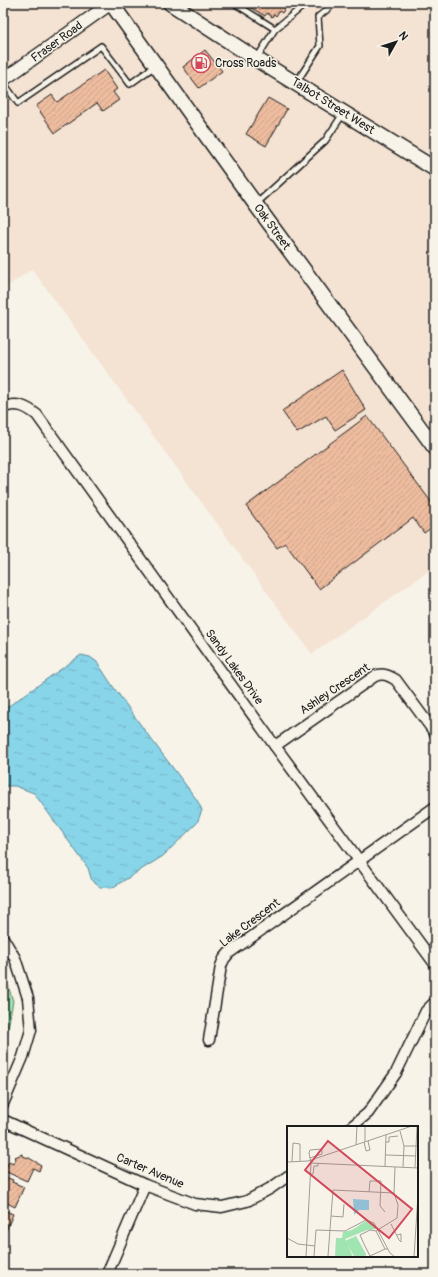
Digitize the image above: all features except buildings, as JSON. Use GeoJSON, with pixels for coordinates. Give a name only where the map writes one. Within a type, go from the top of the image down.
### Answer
{"type":"FeatureCollection","features":[{"type":"Feature","properties":{"kind":"main road","name":"Oak Street"},"geometry":{"type":"LineString","coordinates":[[111,3],[256,205],[435,448]]}},
{"type":"Feature","properties":{"kind":"main road","name":"Talbot Street West"},"geometry":{"type":"LineString","coordinates":[[170,3],[256,59],[435,169]]}},
{"type":"Feature","properties":{"kind":"street","name":"Fraser Road"},"geometry":{"type":"LineString","coordinates":[[3,81],[111,3]]}},
{"type":"Feature","properties":{"kind":"street","name":"Sandy Lakes Drive"},"geometry":{"type":"LineString","coordinates":[[3,408],[15,404],[27,407],[37,415],[275,746],[435,964]]}},
{"type":"Feature","properties":{"kind":"street","name":"Ashley Crescent"},"geometry":{"type":"LineString","coordinates":[[275,746],[375,676],[381,674],[388,675],[396,680],[435,733]]}},
{"type":"Feature","properties":{"kind":"street"},"geometry":{"type":"LineString","coordinates":[[359,861],[435,807]]}},
{"type":"Feature","properties":{"kind":"street","name":"Lake Crescent"},"geometry":{"type":"LineString","coordinates":[[209,1040],[219,975],[224,959],[235,948],[359,861]]}},
{"type":"Feature","properties":{"kind":"street"},"geometry":{"type":"LineString","coordinates":[[3,938],[15,958],[28,998],[31,1030],[23,1057],[3,1104]]}},
{"type":"Feature","properties":{"kind":"street"},"geometry":{"type":"LineString","coordinates":[[352,1126],[368,1113],[396,1073],[426,1011],[435,1002]]}},
{"type":"Feature","properties":{"kind":"street","name":"Carter Avenue"},"geometry":{"type":"LineString","coordinates":[[3,1120],[146,1185],[195,1204],[222,1207],[247,1201],[271,1188],[287,1177]]}},
{"type":"Feature","properties":{"kind":"street"},"geometry":{"type":"LineString","coordinates":[[107,1274],[146,1185]]}},
{"type":"Feature","properties":{"kind":"lane"},"geometry":{"type":"LineString","coordinates":[[234,3],[275,28]]}},
{"type":"Feature","properties":{"kind":"lane"},"geometry":{"type":"LineString","coordinates":[[256,59],[275,28],[307,3]]}},
{"type":"Feature","properties":{"kind":"lane"},"geometry":{"type":"LineString","coordinates":[[296,83],[320,46],[318,17],[335,3]]}},
{"type":"Feature","properties":{"kind":"lane"},"geometry":{"type":"LineString","coordinates":[[3,81],[18,103],[101,46],[130,84],[155,66]]}},
{"type":"Feature","properties":{"kind":"lane"},"geometry":{"type":"LineString","coordinates":[[256,205],[325,141],[343,113]]}},
{"type":"Feature","properties":{"kind":"shaded area"},"geometry":{"type":"Polygon","coordinates":[[[3,3],[435,3],[435,566],[312,654],[32,269],[3,289],[3,3]]]}},
{"type":"Feature","properties":{"kind":"green space"},"geometry":{"type":"Polygon","coordinates":[[[3,970],[13,1001],[3,1055],[3,970]]]}},
{"type":"Feature","properties":{"kind":"water"},"geometry":{"type":"Polygon","coordinates":[[[81,655],[90,657],[97,662],[145,731],[197,800],[202,810],[197,823],[163,856],[112,888],[100,887],[92,881],[88,868],[34,793],[15,786],[3,786],[3,710],[81,655]]]}},
{"type":"Feature","properties":{"kind":"place","name":"Cross Roads"},"geometry":{"type":"Point","coordinates":[201,63]}}]}
